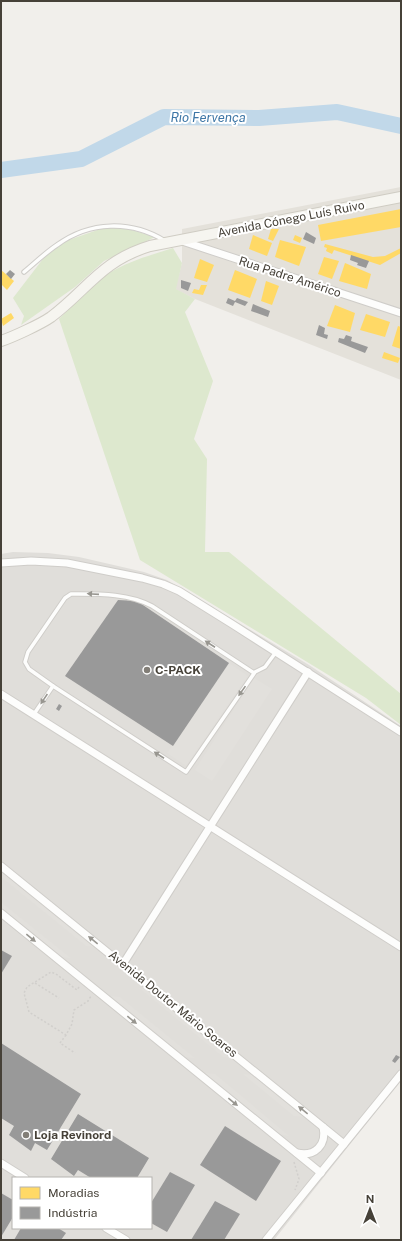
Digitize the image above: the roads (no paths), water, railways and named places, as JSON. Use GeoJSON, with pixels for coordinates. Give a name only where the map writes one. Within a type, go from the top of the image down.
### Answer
{"type":"FeatureCollection","features":[{"type":"Feature","properties":{"kind":"street","name":"Avenida Cónego Luís Ruivo"},"geometry":{"type":"LineString","coordinates":[[1,341],[50,318],[106,267],[120,258],[144,248],[168,242],[401,197]]}},
{"type":"Feature","properties":{"kind":"street","name":"Rua Padre Américo"},"geometry":{"type":"LineString","coordinates":[[180,240],[401,313]]}},
{"type":"Feature","properties":{"kind":"street"},"geometry":{"type":"LineString","coordinates":[[1,562],[31,561],[67,563],[142,578],[164,584],[179,591],[401,732]]}},
{"type":"Feature","properties":{"kind":"street"},"geometry":{"type":"LineString","coordinates":[[123,964],[308,672]]}},
{"type":"Feature","properties":{"kind":"street"},"geometry":{"type":"LineString","coordinates":[[1,694],[401,947]]}},
{"type":"Feature","properties":{"kind":"street","name":"Avenida Doutor Mário Soares"},"geometry":{"type":"LineString","coordinates":[[1,866],[344,1144]]}},
{"type":"Feature","properties":{"kind":"street"},"geometry":{"type":"LineString","coordinates":[[1,913],[294,1156],[321,1173]]}},
{"type":"Feature","properties":{"kind":"street"},"geometry":{"type":"LineString","coordinates":[[266,1240],[401,1074]]}},
{"type":"Feature","properties":{"kind":"street"},"geometry":{"type":"LineString","coordinates":[[294,1156],[311,1154],[316,1151],[320,1147],[324,1136],[323,1127]]}},
{"type":"Feature","properties":{"kind":"street"},"geometry":{"type":"LineString","coordinates":[[1,1164],[23,1177]]}},
{"type":"Feature","properties":{"kind":"street"},"geometry":{"type":"LineString","coordinates":[[108,1229],[126,1240]]}},
{"type":"Feature","properties":{"kind":"lane"},"geometry":{"type":"LineString","coordinates":[[24,272],[70,236],[104,226],[120,225],[142,229],[168,242]]}},
{"type":"Feature","properties":{"kind":"lane"},"geometry":{"type":"LineString","coordinates":[[254,673],[152,606],[138,599],[116,596],[71,594],[65,598],[28,652],[24,662],[29,669],[53,686],[186,772],[254,673],[265,667],[276,652]]}},
{"type":"Feature","properties":{"kind":"lane"},"geometry":{"type":"LineString","coordinates":[[34,714],[53,686]]}},
{"type":"Feature","properties":{"kind":"waterway","name":"Rio Fervença"},"geometry":{"type":"LineString","coordinates":[[1,170],[81,159],[164,117],[259,118],[337,112],[401,126]]}},
{"type":"Feature","properties":{"kind":"place","name":"C-PACK"},"geometry":{"type":"Point","coordinates":[147,670]}},
{"type":"Feature","properties":{"kind":"place","name":"Loja Revinord"},"geometry":{"type":"Point","coordinates":[26,1135]}}]}
